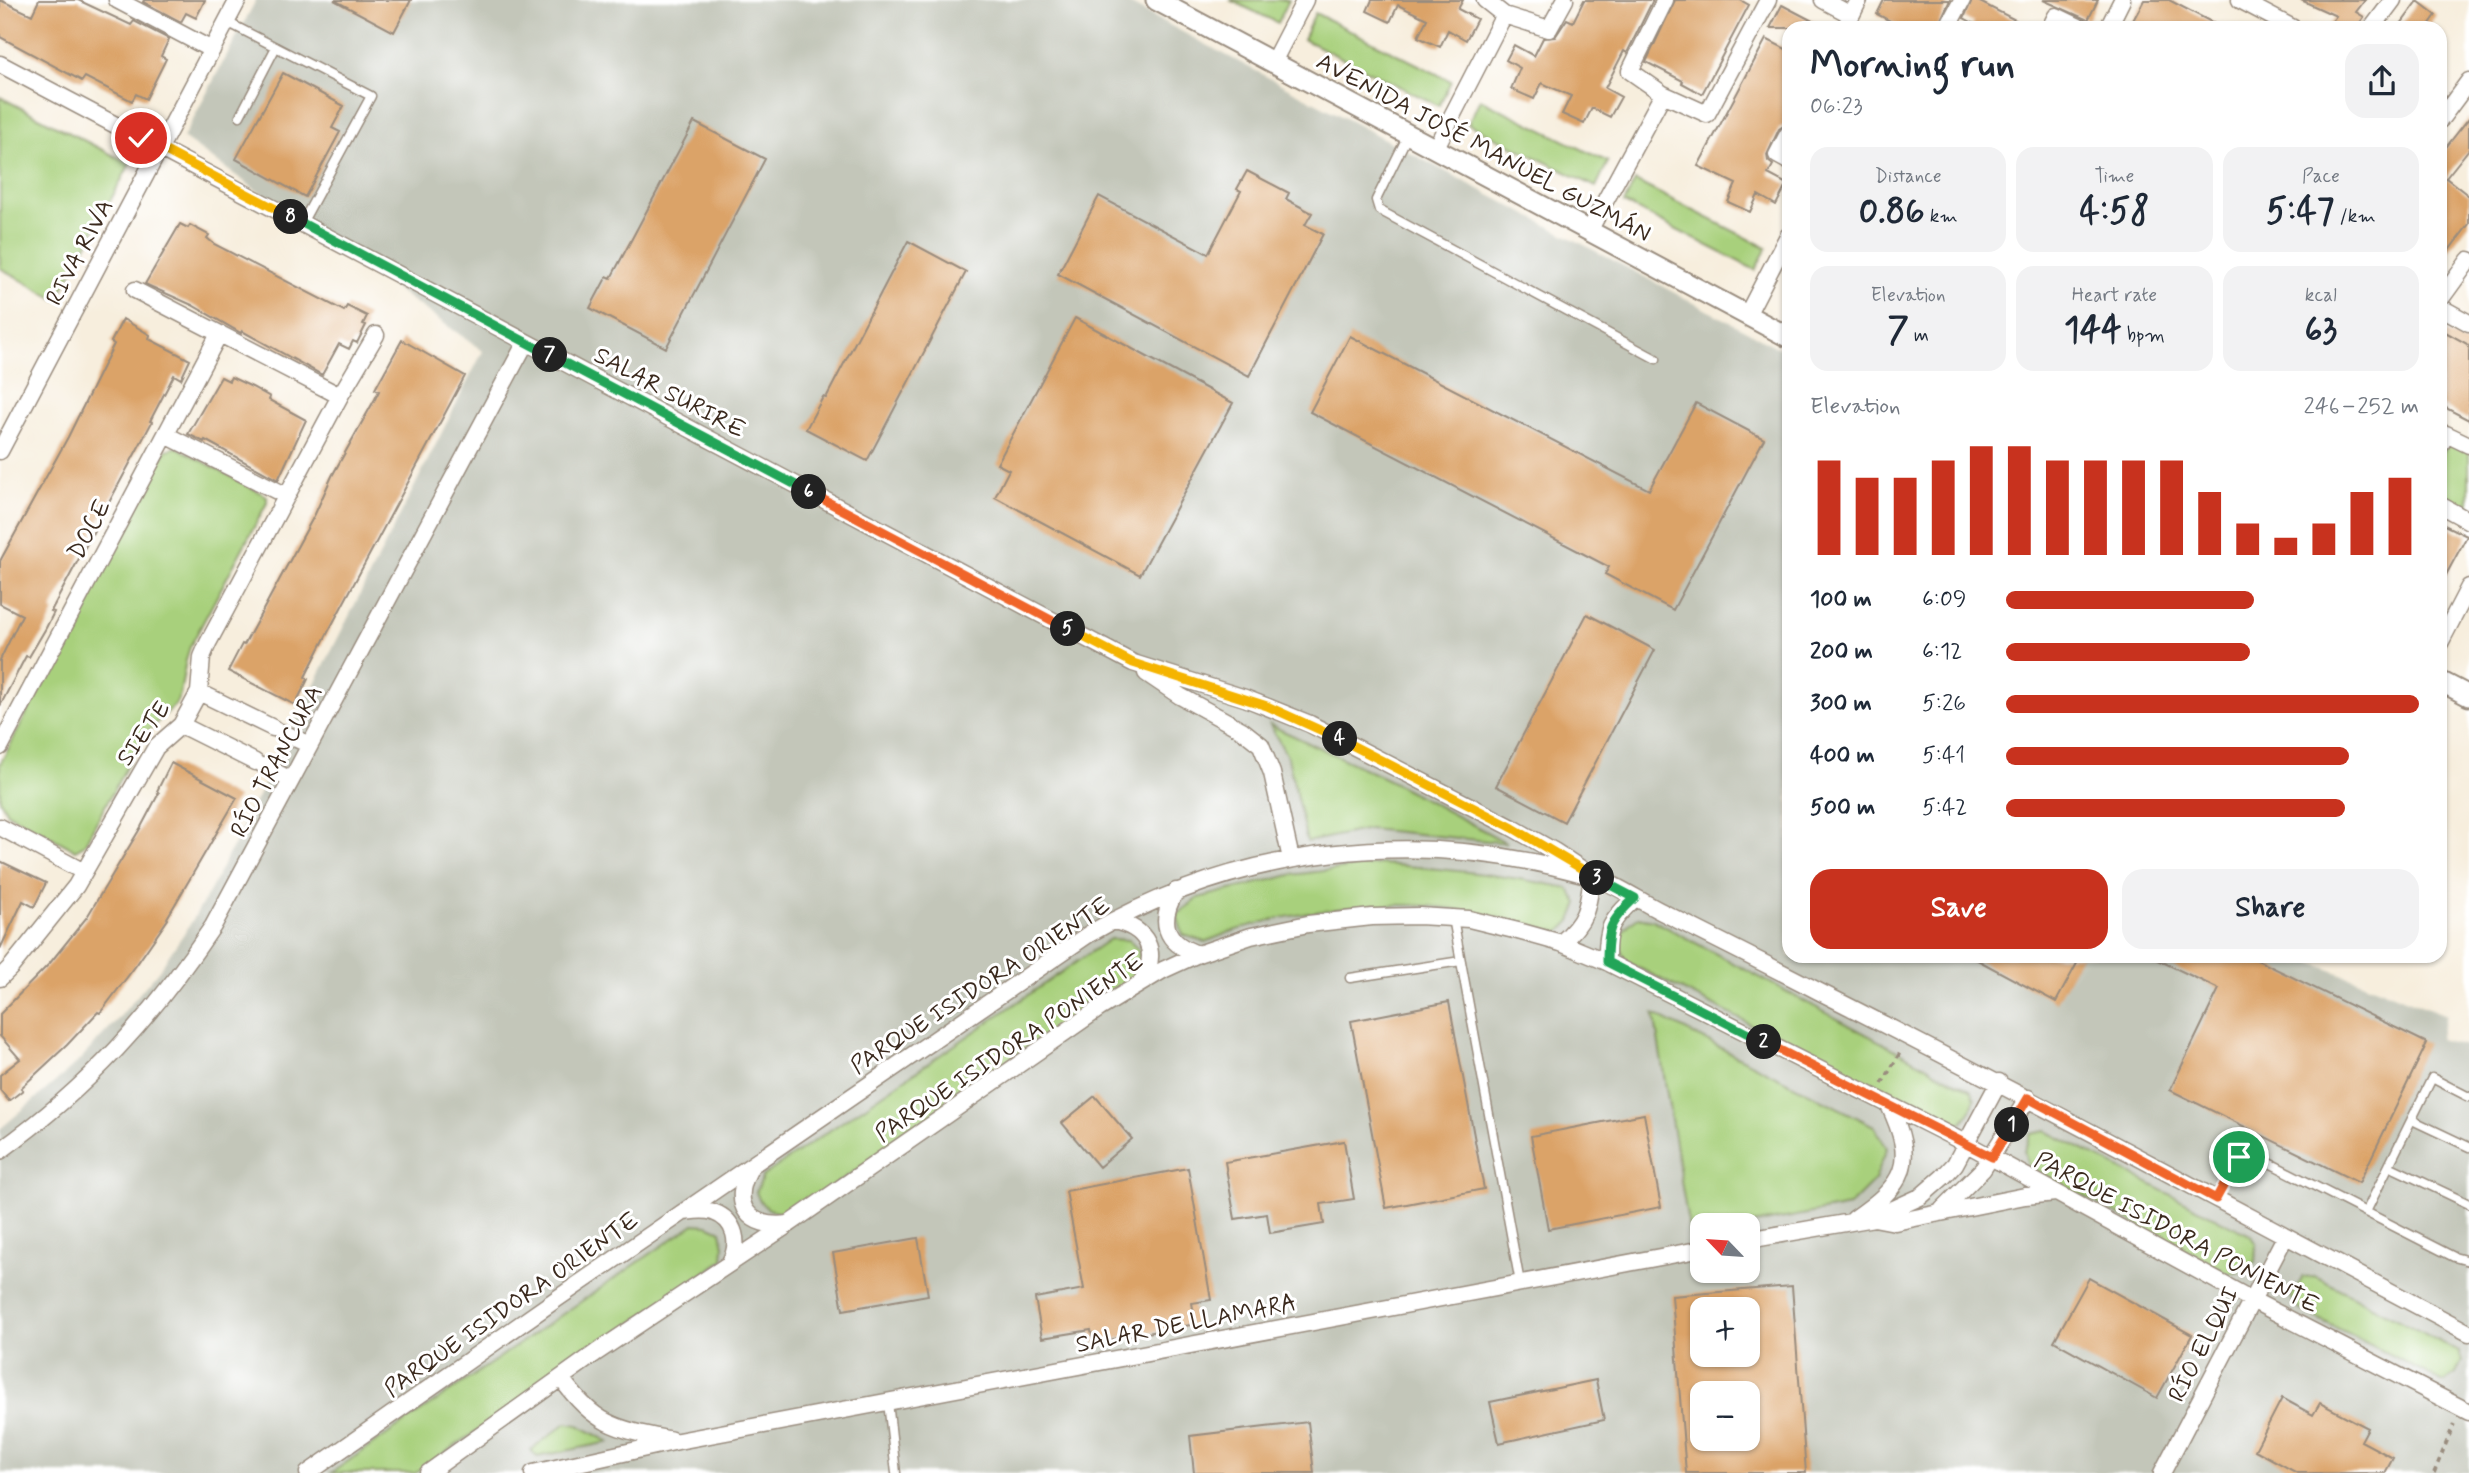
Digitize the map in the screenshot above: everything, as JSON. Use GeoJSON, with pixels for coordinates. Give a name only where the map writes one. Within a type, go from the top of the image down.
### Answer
{"type":"FeatureCollection","features":[{"type":"Feature","properties":{"kind":"street"},"geometry":{"type":"LineString","coordinates":[[117,0],[212,50]]}},
{"type":"Feature","properties":{"kind":"street","name":"RIVA RIVA"},"geometry":{"type":"LineString","coordinates":[[0,451],[238,0]]}},
{"type":"Feature","properties":{"kind":"street","name":"AVENIDA JOSÉ MANUEL GUZMÁN"},"geometry":{"type":"LineString","coordinates":[[1156,0],[1782,334]]}},
{"type":"Feature","properties":{"kind":"street"},"geometry":{"type":"LineString","coordinates":[[1273,62],[1305,0]]}},
{"type":"Feature","properties":{"kind":"street"},"geometry":{"type":"LineString","coordinates":[[1485,0],[1504,15],[1549,29],[1565,0]]}},
{"type":"Feature","properties":{"kind":"street"},"geometry":{"type":"LineString","coordinates":[[1665,0],[1630,71],[1663,94],[1707,114],[1768,0]]}},
{"type":"Feature","properties":{"kind":"street"},"geometry":{"type":"LineString","coordinates":[[1823,0],[1847,21]]}},
{"type":"Feature","properties":{"kind":"street"},"geometry":{"type":"LineString","coordinates":[[1849,21],[1860,0]]}},
{"type":"Feature","properties":{"kind":"street"},"geometry":{"type":"LineString","coordinates":[[1951,21],[1962,0]]}},
{"type":"Feature","properties":{"kind":"street"},"geometry":{"type":"LineString","coordinates":[[2112,21],[2122,0]]}},
{"type":"Feature","properties":{"kind":"street"},"geometry":{"type":"LineString","coordinates":[[2240,0],[2280,21]]}},
{"type":"Feature","properties":{"kind":"street"},"geometry":{"type":"LineString","coordinates":[[2377,21],[2393,0]]}},
{"type":"Feature","properties":{"kind":"street"},"geometry":{"type":"LineString","coordinates":[[1435,149],[1504,15]]}},
{"type":"Feature","properties":{"kind":"street","name":"SALAR SURIRE"},"geometry":{"type":"LineString","coordinates":[[0,64],[1133,663],[1165,687],[1242,730],[1261,745],[1272,773],[1291,859]]}},
{"type":"Feature","properties":{"kind":"street"},"geometry":{"type":"LineString","coordinates":[[2447,111],[2469,81]]}},
{"type":"Feature","properties":{"kind":"street"},"geometry":{"type":"LineString","coordinates":[[1589,231],[1663,94]]}},
{"type":"Feature","properties":{"kind":"street"},"geometry":{"type":"LineString","coordinates":[[1747,315],[1782,248]]}},
{"type":"Feature","properties":{"kind":"street"},"geometry":{"type":"LineString","coordinates":[[2447,290],[2469,260]]}},
{"type":"Feature","properties":{"kind":"street"},"geometry":{"type":"LineString","coordinates":[[135,290],[340,396]]}},
{"type":"Feature","properties":{"kind":"street"},"geometry":{"type":"LineString","coordinates":[[2447,311],[2469,323]]}},
{"type":"Feature","properties":{"kind":"street","name":"DOCE"},"geometry":{"type":"LineString","coordinates":[[0,747],[219,334]]}},
{"type":"Feature","properties":{"kind":"street","name":"SIETE"},"geometry":{"type":"LineString","coordinates":[[0,978],[28,947],[84,872],[156,747],[181,724],[199,692],[202,657],[208,643],[340,396],[376,335]]}},
{"type":"Feature","properties":{"kind":"street","name":"RÍO TRANCURA"},"geometry":{"type":"LineString","coordinates":[[0,1151],[90,1079],[174,983],[220,914],[526,342]]}},
{"type":"Feature","properties":{"kind":"street"},"geometry":{"type":"LineString","coordinates":[[2447,434],[2469,445]]}},
{"type":"Feature","properties":{"kind":"street"},"geometry":{"type":"LineString","coordinates":[[166,435],[287,496]]}},
{"type":"Feature","properties":{"kind":"street"},"geometry":{"type":"LineString","coordinates":[[2447,509],[2469,521]]}},
{"type":"Feature","properties":{"kind":"street"},"geometry":{"type":"LineString","coordinates":[[2447,629],[2469,587]]}},
{"type":"Feature","properties":{"kind":"street","name":"SALAR SURIRE"},"geometry":{"type":"LineString","coordinates":[[1133,663],[1245,698],[1310,724],[1513,828],[1555,851],[1592,876]]}},
{"type":"Feature","properties":{"kind":"street"},"geometry":{"type":"LineString","coordinates":[[2447,685],[2469,696]]}},
{"type":"Feature","properties":{"kind":"street"},"geometry":{"type":"LineString","coordinates":[[199,692],[310,745]]}},
{"type":"Feature","properties":{"kind":"street"},"geometry":{"type":"LineString","coordinates":[[181,724],[292,780]]}},
{"type":"Feature","properties":{"kind":"street"},"geometry":{"type":"LineString","coordinates":[[0,827],[84,872]]}},
{"type":"Feature","properties":{"kind":"street","name":"PARQUE ISIDORA ORIENTE"},"geometry":{"type":"LineString","coordinates":[[308,1473],[1070,947],[1113,921],[1176,891],[1230,873],[1291,859],[1384,849],[1485,854],[1592,876],[1999,1082],[2469,1333]]}},
{"type":"Feature","properties":{"kind":"street"},"geometry":{"type":"LineString","coordinates":[[1560,943],[1577,928],[1585,915],[1592,876]]}},
{"type":"Feature","properties":{"kind":"street"},"geometry":{"type":"LineString","coordinates":[[1176,891],[1167,909],[1166,927],[1178,944],[1198,954]]}},
{"type":"Feature","properties":{"kind":"street"},"geometry":{"type":"LineString","coordinates":[[1607,962],[1607,933],[1610,925],[1635,898]]}},
{"type":"Feature","properties":{"kind":"street","name":"PARQUE ISIDORA PONIENTE"},"geometry":{"type":"LineString","coordinates":[[428,1473],[561,1378],[728,1266],[1100,1008],[1141,983],[1198,954],[1251,936],[1334,920],[1419,916],[1469,919],[1560,943],[1607,962],[1992,1157],[2252,1300],[2465,1410]]}},
{"type":"Feature","properties":{"kind":"street"},"geometry":{"type":"LineString","coordinates":[[1113,921],[1134,928],[1146,940],[1151,963],[1141,983]]}},
{"type":"Feature","properties":{"kind":"street"},"geometry":{"type":"LineString","coordinates":[[1760,1238],[1874,1218],[1907,1204],[1932,1187],[1955,1164],[1999,1082]]}},
{"type":"Feature","properties":{"kind":"street"},"geometry":{"type":"LineString","coordinates":[[1940,1212],[1992,1157],[2028,1098]]}},
{"type":"Feature","properties":{"kind":"street"},"geometry":{"type":"LineString","coordinates":[[1851,1221],[1882,1200],[1899,1177],[1904,1155],[1903,1141],[1889,1105]]}},
{"type":"Feature","properties":{"kind":"street"},"geometry":{"type":"LineString","coordinates":[[751,1166],[742,1187],[745,1208],[760,1223],[789,1224]]}},
{"type":"Feature","properties":{"kind":"street"},"geometry":{"type":"LineString","coordinates":[[1874,1218],[1895,1222],[2056,1193]]}},
{"type":"Feature","properties":{"kind":"street"},"geometry":{"type":"LineString","coordinates":[[684,1212],[714,1212],[729,1223],[737,1241],[728,1266]]}},
{"type":"Feature","properties":{"kind":"street","name":"RÍO ELQUI"},"geometry":{"type":"LineString","coordinates":[[2162,1473],[2285,1237]]}},
{"type":"Feature","properties":{"kind":"street","name":"SALAR DE LLAMARA"},"geometry":{"type":"LineString","coordinates":[[533,1473],[678,1441],[1690,1251]]}},
{"type":"Feature","properties":{"kind":"street","name":"SALAR DE LLAMARA"},"geometry":{"type":"LineString","coordinates":[[561,1378],[575,1398],[599,1420],[633,1432],[678,1441]]}},
{"type":"Feature","properties":{"kind":"lane"},"geometry":{"type":"LineString","coordinates":[[227,22],[371,96],[302,223]]}},
{"type":"Feature","properties":{"kind":"lane"},"geometry":{"type":"LineString","coordinates":[[240,116],[276,47]]}},
{"type":"Feature","properties":{"kind":"lane"},"geometry":{"type":"LineString","coordinates":[[1408,135],[1376,200],[1379,210],[1656,359]]}},
{"type":"Feature","properties":{"kind":"lane"},"geometry":{"type":"LineString","coordinates":[[1453,918],[1520,1283]]}},
{"type":"Feature","properties":{"kind":"lane"},"geometry":{"type":"LineString","coordinates":[[1350,978],[1461,961]]}},
{"type":"Feature","properties":{"kind":"lane"},"geometry":{"type":"LineString","coordinates":[[2366,1212],[2432,1079],[2469,1097]]}},
{"type":"Feature","properties":{"kind":"lane"},"geometry":{"type":"LineString","coordinates":[[2412,1120],[2469,1147]]}},
{"type":"Feature","properties":{"kind":"lane"},"geometry":{"type":"LineString","coordinates":[[2216,1199],[2235,1161],[2245,1154],[2252,1154],[2454,1258],[2469,1261]]}},
{"type":"Feature","properties":{"kind":"lane"},"geometry":{"type":"LineString","coordinates":[[2389,1166],[2469,1204]]}},
{"type":"Feature","properties":{"kind":"lane"},"geometry":{"type":"LineString","coordinates":[[888,1402],[896,1473]]}},
{"type":"Feature","properties":{"kind":"path"},"geometry":{"type":"LineString","coordinates":[[1874,1098],[1910,1037]]}},
{"type":"Feature","properties":{"kind":"path"},"geometry":{"type":"LineString","coordinates":[[2434,1473],[2465,1410]]}},
{"type":"Feature","properties":{"kind":"shaded area"},"geometry":{"type":"Polygon","coordinates":[[[256,0],[1122,0],[1782,350],[1782,963],[2313,963],[2446,1015],[2439,1039],[2469,1047],[2469,1473],[0,1473],[0,1129],[74,1066],[118,1019],[159,970],[211,889],[483,351],[183,138],[256,0]]]}},
{"type":"Feature","properties":{"kind":"green space"},"geometry":{"type":"Polygon","coordinates":[[[1230,0],[1289,0],[1278,23],[1230,0]]]}},
{"type":"Feature","properties":{"kind":"green space"},"geometry":{"type":"Polygon","coordinates":[[[1315,13],[1451,81],[1439,106],[1303,39],[1315,13]]]}},
{"type":"Feature","properties":{"kind":"green space"},"geometry":{"type":"Polygon","coordinates":[[[0,97],[130,164],[57,300],[0,268],[0,97]]]}},
{"type":"Feature","properties":{"kind":"green space"},"geometry":{"type":"Polygon","coordinates":[[[1480,99],[1608,162],[1596,187],[1468,124],[1480,99]]]}},
{"type":"Feature","properties":{"kind":"green space"},"geometry":{"type":"Polygon","coordinates":[[[1635,181],[1767,248],[1755,270],[1624,203],[1635,181]]]}},
{"type":"Feature","properties":{"kind":"green space"},"geometry":{"type":"Polygon","coordinates":[[[2448,442],[2469,452],[2469,514],[2447,503],[2448,442]]]}},
{"type":"Feature","properties":{"kind":"green space"},"geometry":{"type":"Polygon","coordinates":[[[177,447],[267,496],[267,503],[190,647],[180,695],[175,705],[144,735],[84,845],[75,850],[7,813],[0,800],[0,764],[166,450],[177,447]]]}},
{"type":"Feature","properties":{"kind":"green space"},"geometry":{"type":"Polygon","coordinates":[[[1270,725],[1389,780],[1507,843],[1369,829],[1307,842],[1288,758],[1270,725]]]}},
{"type":"Feature","properties":{"kind":"green space"},"geometry":{"type":"Polygon","coordinates":[[[1381,864],[1522,879],[1568,888],[1578,903],[1571,921],[1560,932],[1454,909],[1394,905],[1294,915],[1206,942],[1183,935],[1177,915],[1198,898],[1291,875],[1381,864]]]}},
{"type":"Feature","properties":{"kind":"green space"},"geometry":{"type":"Polygon","coordinates":[[[1638,917],[1653,920],[1972,1091],[1975,1098],[1969,1114],[1960,1124],[1948,1124],[1627,962],[1621,949],[1621,937],[1627,926],[1638,917]]]}},
{"type":"Feature","properties":{"kind":"green space"},"geometry":{"type":"Polygon","coordinates":[[[1110,939],[1128,940],[1139,950],[1140,966],[1132,981],[792,1214],[765,1207],[756,1192],[763,1176],[1110,939]]]}},
{"type":"Feature","properties":{"kind":"green space"},"geometry":{"type":"Polygon","coordinates":[[[1654,1014],[1874,1126],[1887,1148],[1875,1180],[1849,1206],[1760,1223],[1760,1213],[1690,1213],[1690,1236],[1654,1014]]]}},
{"type":"Feature","properties":{"kind":"green space"},"geometry":{"type":"Polygon","coordinates":[[[2046,1131],[2250,1235],[2256,1244],[2255,1262],[2240,1272],[2229,1274],[2028,1166],[2024,1151],[2031,1134],[2046,1131]]]}},
{"type":"Feature","properties":{"kind":"green space"},"geometry":{"type":"Polygon","coordinates":[[[694,1224],[708,1225],[721,1231],[723,1260],[416,1473],[331,1473],[694,1224]]]}},
{"type":"Feature","properties":{"kind":"green space"},"geometry":{"type":"Polygon","coordinates":[[[2315,1276],[2459,1352],[2462,1361],[2456,1374],[2444,1382],[2297,1308],[2291,1297],[2303,1277],[2315,1276]]]}},
{"type":"Feature","properties":{"kind":"green space"},"geometry":{"type":"Polygon","coordinates":[[[566,1423],[578,1425],[609,1442],[537,1457],[531,1450],[566,1423]]]}},
{"type":"Feature","properties":{"kind":"building"},"geometry":{"type":"Polygon","coordinates":[[[0,0],[32,15],[39,0],[78,0],[131,25],[134,21],[169,39],[161,56],[166,59],[146,99],[136,94],[132,101],[85,77],[82,81],[0,37],[0,0]]]}},
{"type":"Feature","properties":{"kind":"building"},"geometry":{"type":"Polygon","coordinates":[[[205,0],[196,18],[186,13],[181,22],[143,2],[205,0]]]}},
{"type":"Feature","properties":{"kind":"building"},"geometry":{"type":"Polygon","coordinates":[[[334,0],[411,0],[394,32],[334,0]]]}},
{"type":"Feature","properties":{"kind":"building"},"geometry":{"type":"Polygon","coordinates":[[[1372,0],[1463,0],[1458,9],[1477,19],[1466,40],[1448,30],[1440,47],[1418,37],[1427,19],[1398,5],[1390,22],[1367,11],[1372,0]]]}},
{"type":"Feature","properties":{"kind":"building"},"geometry":{"type":"Polygon","coordinates":[[[1584,0],[1653,0],[1627,53],[1624,51],[1605,88],[1621,97],[1610,117],[1592,108],[1584,124],[1562,114],[1571,96],[1542,83],[1534,99],[1511,89],[1520,68],[1506,60],[1514,45],[1534,56],[1543,38],[1555,37],[1567,19],[1573,22],[1584,0]]]}},
{"type":"Feature","properties":{"kind":"building"},"geometry":{"type":"Polygon","coordinates":[[[1675,0],[1740,0],[1749,5],[1702,94],[1646,62],[1675,0]]]}},
{"type":"Feature","properties":{"kind":"building"},"geometry":{"type":"Polygon","coordinates":[[[1884,0],[1950,0],[1940,21],[1890,21],[1877,14],[1884,0]]]}},
{"type":"Feature","properties":{"kind":"building"},"geometry":{"type":"Polygon","coordinates":[[[1972,0],[1976,0],[2017,21],[1969,21],[1964,18],[1972,0]]]}},
{"type":"Feature","properties":{"kind":"building"},"geometry":{"type":"Polygon","coordinates":[[[2043,0],[2098,0],[2088,20],[2043,0]]]}},
{"type":"Feature","properties":{"kind":"building"},"geometry":{"type":"Polygon","coordinates":[[[2144,0],[2169,0],[2210,21],[2133,21],[2144,0]]]}},
{"type":"Feature","properties":{"kind":"building"},"geometry":{"type":"Polygon","coordinates":[[[2301,0],[2365,0],[2356,12],[2364,17],[2361,21],[2332,21],[2336,16],[2301,0]]]}},
{"type":"Feature","properties":{"kind":"building"},"geometry":{"type":"Polygon","coordinates":[[[2418,1],[2436,15],[2432,21],[2403,21],[2418,1]]]}},
{"type":"Feature","properties":{"kind":"building"},"geometry":{"type":"Polygon","coordinates":[[[1782,5],[1813,21],[1782,21],[1782,28],[1770,28],[1782,5]]]}},
{"type":"Feature","properties":{"kind":"building"},"geometry":{"type":"Polygon","coordinates":[[[1766,39],[1782,47],[1782,127],[1767,155],[1768,161],[1773,165],[1768,174],[1782,181],[1782,194],[1776,205],[1758,195],[1750,212],[1728,202],[1736,184],[1698,166],[1766,39]]]}},
{"type":"Feature","properties":{"kind":"building"},"geometry":{"type":"Polygon","coordinates":[[[283,73],[344,106],[332,128],[340,132],[305,197],[236,159],[283,73]]]}},
{"type":"Feature","properties":{"kind":"building"},"geometry":{"type":"Polygon","coordinates":[[[2469,118],[2469,149],[2447,177],[2447,146],[2469,118]]]}},
{"type":"Feature","properties":{"kind":"building"},"geometry":{"type":"Polygon","coordinates":[[[694,122],[765,159],[666,348],[590,308],[607,276],[611,278],[694,122]]]}},
{"type":"Feature","properties":{"kind":"building"},"geometry":{"type":"Polygon","coordinates":[[[1247,171],[1289,193],[1286,199],[1312,213],[1305,225],[1323,234],[1249,376],[1058,274],[1099,196],[1208,254],[1241,191],[1237,189],[1247,171]]]}},
{"type":"Feature","properties":{"kind":"building"},"geometry":{"type":"Polygon","coordinates":[[[2447,179],[2469,196],[2469,224],[2447,253],[2447,179]]]}},
{"type":"Feature","properties":{"kind":"building"},"geometry":{"type":"Polygon","coordinates":[[[180,224],[188,228],[190,225],[209,235],[207,238],[214,244],[344,311],[347,306],[367,316],[363,324],[366,325],[357,343],[353,341],[349,349],[339,344],[322,375],[192,305],[145,284],[180,224]]]}},
{"type":"Feature","properties":{"kind":"building"},"geometry":{"type":"Polygon","coordinates":[[[908,241],[966,272],[867,461],[806,429],[823,397],[826,398],[908,241]]]}},
{"type":"Feature","properties":{"kind":"building"},"geometry":{"type":"Polygon","coordinates":[[[1075,318],[1233,403],[1140,575],[995,497],[1009,470],[997,464],[1075,318]]]}},
{"type":"Feature","properties":{"kind":"building"},"geometry":{"type":"Polygon","coordinates":[[[123,319],[150,335],[149,339],[190,360],[181,379],[174,375],[150,421],[152,422],[51,611],[54,612],[46,628],[29,657],[26,656],[0,706],[0,660],[22,615],[0,604],[0,561],[68,437],[114,344],[111,342],[123,319]]]}},
{"type":"Feature","properties":{"kind":"building"},"geometry":{"type":"Polygon","coordinates":[[[2447,333],[2469,345],[2469,420],[2447,409],[2447,333]]]}},
{"type":"Feature","properties":{"kind":"building"},"geometry":{"type":"Polygon","coordinates":[[[1350,336],[1649,490],[1696,403],[1764,439],[1673,610],[1605,574],[1609,567],[1310,412],[1350,336]]]}},
{"type":"Feature","properties":{"kind":"building"},"geometry":{"type":"Polygon","coordinates":[[[402,340],[465,376],[327,634],[305,677],[308,679],[295,705],[228,671],[315,514],[332,476],[379,391],[375,389],[402,340]]]}},
{"type":"Feature","properties":{"kind":"building"},"geometry":{"type":"Polygon","coordinates":[[[221,377],[229,381],[231,377],[252,387],[270,397],[269,400],[306,420],[278,480],[205,440],[204,442],[188,434],[221,377]]]}},
{"type":"Feature","properties":{"kind":"building"},"geometry":{"type":"Polygon","coordinates":[[[2447,526],[2467,536],[2447,573],[2447,526]]]}},
{"type":"Feature","properties":{"kind":"building"},"geometry":{"type":"Polygon","coordinates":[[[1587,614],[1655,650],[1564,822],[1496,786],[1587,614]]]}},
{"type":"Feature","properties":{"kind":"building"},"geometry":{"type":"Polygon","coordinates":[[[171,763],[237,798],[168,919],[137,964],[100,1013],[98,1012],[21,1088],[23,1090],[9,1101],[0,1090],[0,1075],[20,1059],[0,1036],[0,1014],[50,963],[87,917],[141,827],[171,763]]]}},
{"type":"Feature","properties":{"kind":"building"},"geometry":{"type":"Polygon","coordinates":[[[0,861],[46,883],[34,907],[23,901],[0,949],[0,861]]]}},
{"type":"Feature","properties":{"kind":"building"},"geometry":{"type":"Polygon","coordinates":[[[1983,963],[2077,963],[2056,1002],[1983,963]]]}},
{"type":"Feature","properties":{"kind":"building"},"geometry":{"type":"Polygon","coordinates":[[[2165,963],[2263,963],[2427,1043],[2359,1183],[2170,1090],[2219,989],[2165,963]]]}},
{"type":"Feature","properties":{"kind":"building"},"geometry":{"type":"Polygon","coordinates":[[[1449,1002],[1484,1189],[1386,1208],[1351,1021],[1449,1002]]]}},
{"type":"Feature","properties":{"kind":"building"},"geometry":{"type":"Polygon","coordinates":[[[1095,1096],[1132,1139],[1099,1167],[1062,1123],[1095,1096]]]}},
{"type":"Feature","properties":{"kind":"building"},"geometry":{"type":"Polygon","coordinates":[[[1644,1114],[1661,1207],[1548,1229],[1531,1136],[1644,1114]]]}},
{"type":"Feature","properties":{"kind":"building"},"geometry":{"type":"Polygon","coordinates":[[[1344,1141],[1354,1199],[1321,1204],[1324,1224],[1270,1233],[1267,1214],[1235,1219],[1225,1162],[1344,1141]]]}},
{"type":"Feature","properties":{"kind":"building"},"geometry":{"type":"Polygon","coordinates":[[[1188,1168],[1211,1300],[1192,1303],[1196,1324],[1093,1343],[1091,1330],[1042,1338],[1035,1298],[1084,1289],[1066,1191],[1188,1168]]]}},
{"type":"Feature","properties":{"kind":"building"},"geometry":{"type":"Polygon","coordinates":[[[918,1238],[928,1295],[843,1310],[833,1253],[918,1238]]]}},
{"type":"Feature","properties":{"kind":"building"},"geometry":{"type":"Polygon","coordinates":[[[2089,1278],[2192,1335],[2157,1398],[2054,1341],[2089,1278]]]}},
{"type":"Feature","properties":{"kind":"building"},"geometry":{"type":"Polygon","coordinates":[[[1792,1286],[1806,1473],[1686,1473],[1672,1296],[1792,1286]]]}},
{"type":"Feature","properties":{"kind":"building"},"geometry":{"type":"Polygon","coordinates":[[[1596,1380],[1604,1420],[1499,1443],[1490,1402],[1596,1380]]]}},
{"type":"Feature","properties":{"kind":"building"},"geometry":{"type":"Polygon","coordinates":[[[2282,1398],[2313,1415],[2320,1403],[2368,1428],[2361,1441],[2393,1458],[2385,1473],[2297,1473],[2255,1450],[2282,1398]]]}},
{"type":"Feature","properties":{"kind":"building"},"geometry":{"type":"Polygon","coordinates":[[[1308,1422],[1314,1473],[1194,1473],[1190,1436],[1308,1422]]]}},
{"type":"Feature","properties":{"kind":"route"},"geometry":{"type":"LineString","coordinates":[[141,138],[1133,663],[1245,698],[1289,715],[1442,790],[1555,851],[1592,876],[1635,898],[1610,925],[1607,933],[1607,962],[1992,1157],[2028,1098],[2216,1199],[2239,1157]]}}]}
